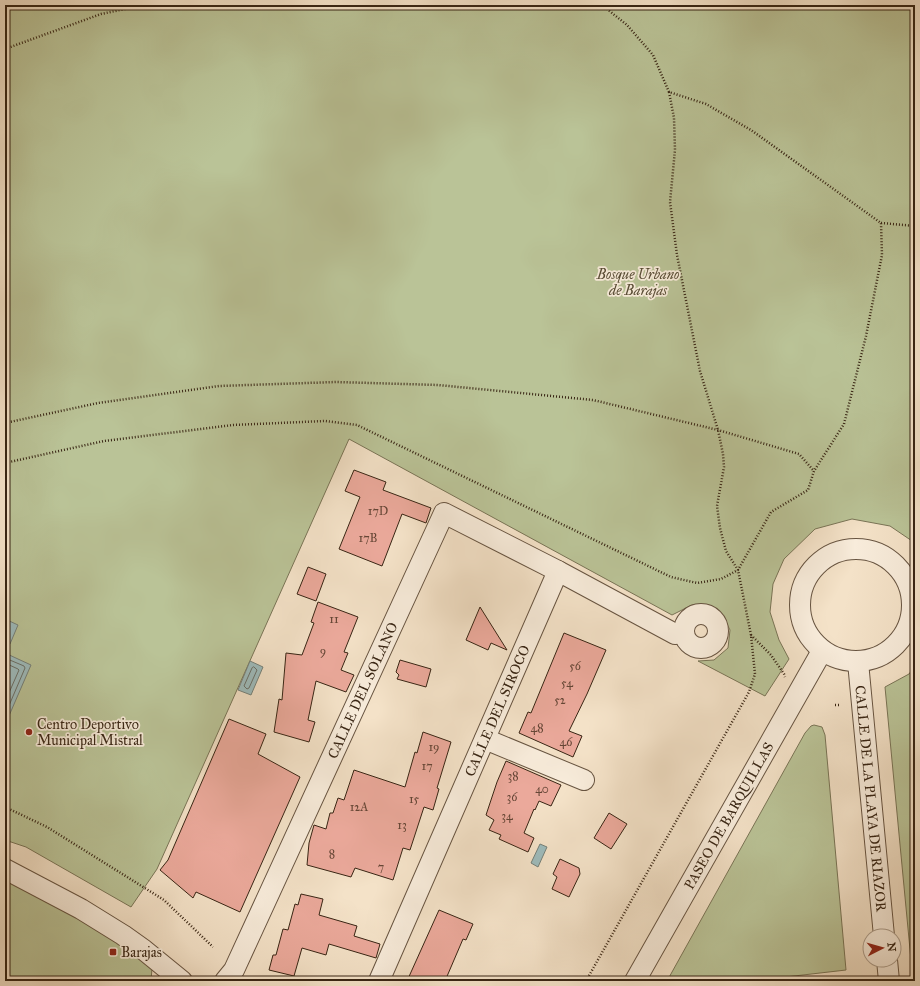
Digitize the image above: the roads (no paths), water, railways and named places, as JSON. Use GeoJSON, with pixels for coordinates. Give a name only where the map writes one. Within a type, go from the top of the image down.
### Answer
{"type":"FeatureCollection","features":[{"type":"Feature","properties":{"kind":"street","name":"CALLE DEL SOLANO"},"geometry":{"type":"LineString","coordinates":[[225,981],[234,970],[444,513],[558,571]]}},
{"type":"Feature","properties":{"kind":"street"},"geometry":{"type":"LineString","coordinates":[[853,548],[872,550],[890,559],[904,574],[911,592],[912,612],[906,631],[894,647],[877,658],[858,662],[845,661],[822,651],[809,636],[800,618],[799,598],[805,579],[817,563],[834,552],[853,548]]}},
{"type":"Feature","properties":{"kind":"street"},"geometry":{"type":"LineString","coordinates":[[558,571],[675,634],[684,632]]}},
{"type":"Feature","properties":{"kind":"street","name":"CALLE DEL SIROCO"},"geometry":{"type":"LineString","coordinates":[[379,981],[558,571]]}},
{"type":"Feature","properties":{"kind":"street","name":"PASEO DE BARQUILLAS"},"geometry":{"type":"LineString","coordinates":[[635,981],[822,651]]}},
{"type":"Feature","properties":{"kind":"street","name":"CALLE DE LA PLAYA DE RIAZOR"},"geometry":{"type":"LineString","coordinates":[[858,662],[883,928]]}},
{"type":"Feature","properties":{"kind":"street"},"geometry":{"type":"LineString","coordinates":[[485,738],[584,780]]}},
{"type":"Feature","properties":{"kind":"street"},"geometry":{"type":"LineString","coordinates":[[5,869],[81,909],[123,935],[144,950],[175,979]]}},
{"type":"Feature","properties":{"kind":"street"},"geometry":{"type":"LineString","coordinates":[[888,968],[889,981]]}},
{"type":"Feature","properties":{"kind":"water"},"geometry":{"type":"Polygon","coordinates":[[[5,619],[18,625],[10,644],[5,641],[5,619]]]}},
{"type":"Feature","properties":{"kind":"water"},"geometry":{"type":"Polygon","coordinates":[[[5,653],[31,665],[5,725],[5,653]]]}},
{"type":"Feature","properties":{"kind":"water"},"geometry":{"type":"Polygon","coordinates":[[[250,661],[263,667],[251,695],[238,690],[250,661]]]}},
{"type":"Feature","properties":{"kind":"water"},"geometry":{"type":"Polygon","coordinates":[[[540,844],[547,847],[538,867],[531,863],[540,844]]]}},
{"type":"Feature","properties":{"kind":"place","name":"Centro Deportivo Municipal Mistral"},"geometry":{"type":"Point","coordinates":[29,732]}},
{"type":"Feature","properties":{"kind":"place","name":"Barajas"},"geometry":{"type":"Point","coordinates":[113,952]}},
{"type":"Feature","properties":{"kind":"park label","name":"Bosque Urbano de Barajas"},"geometry":{"type":"Point","coordinates":[638,282]}}]}
